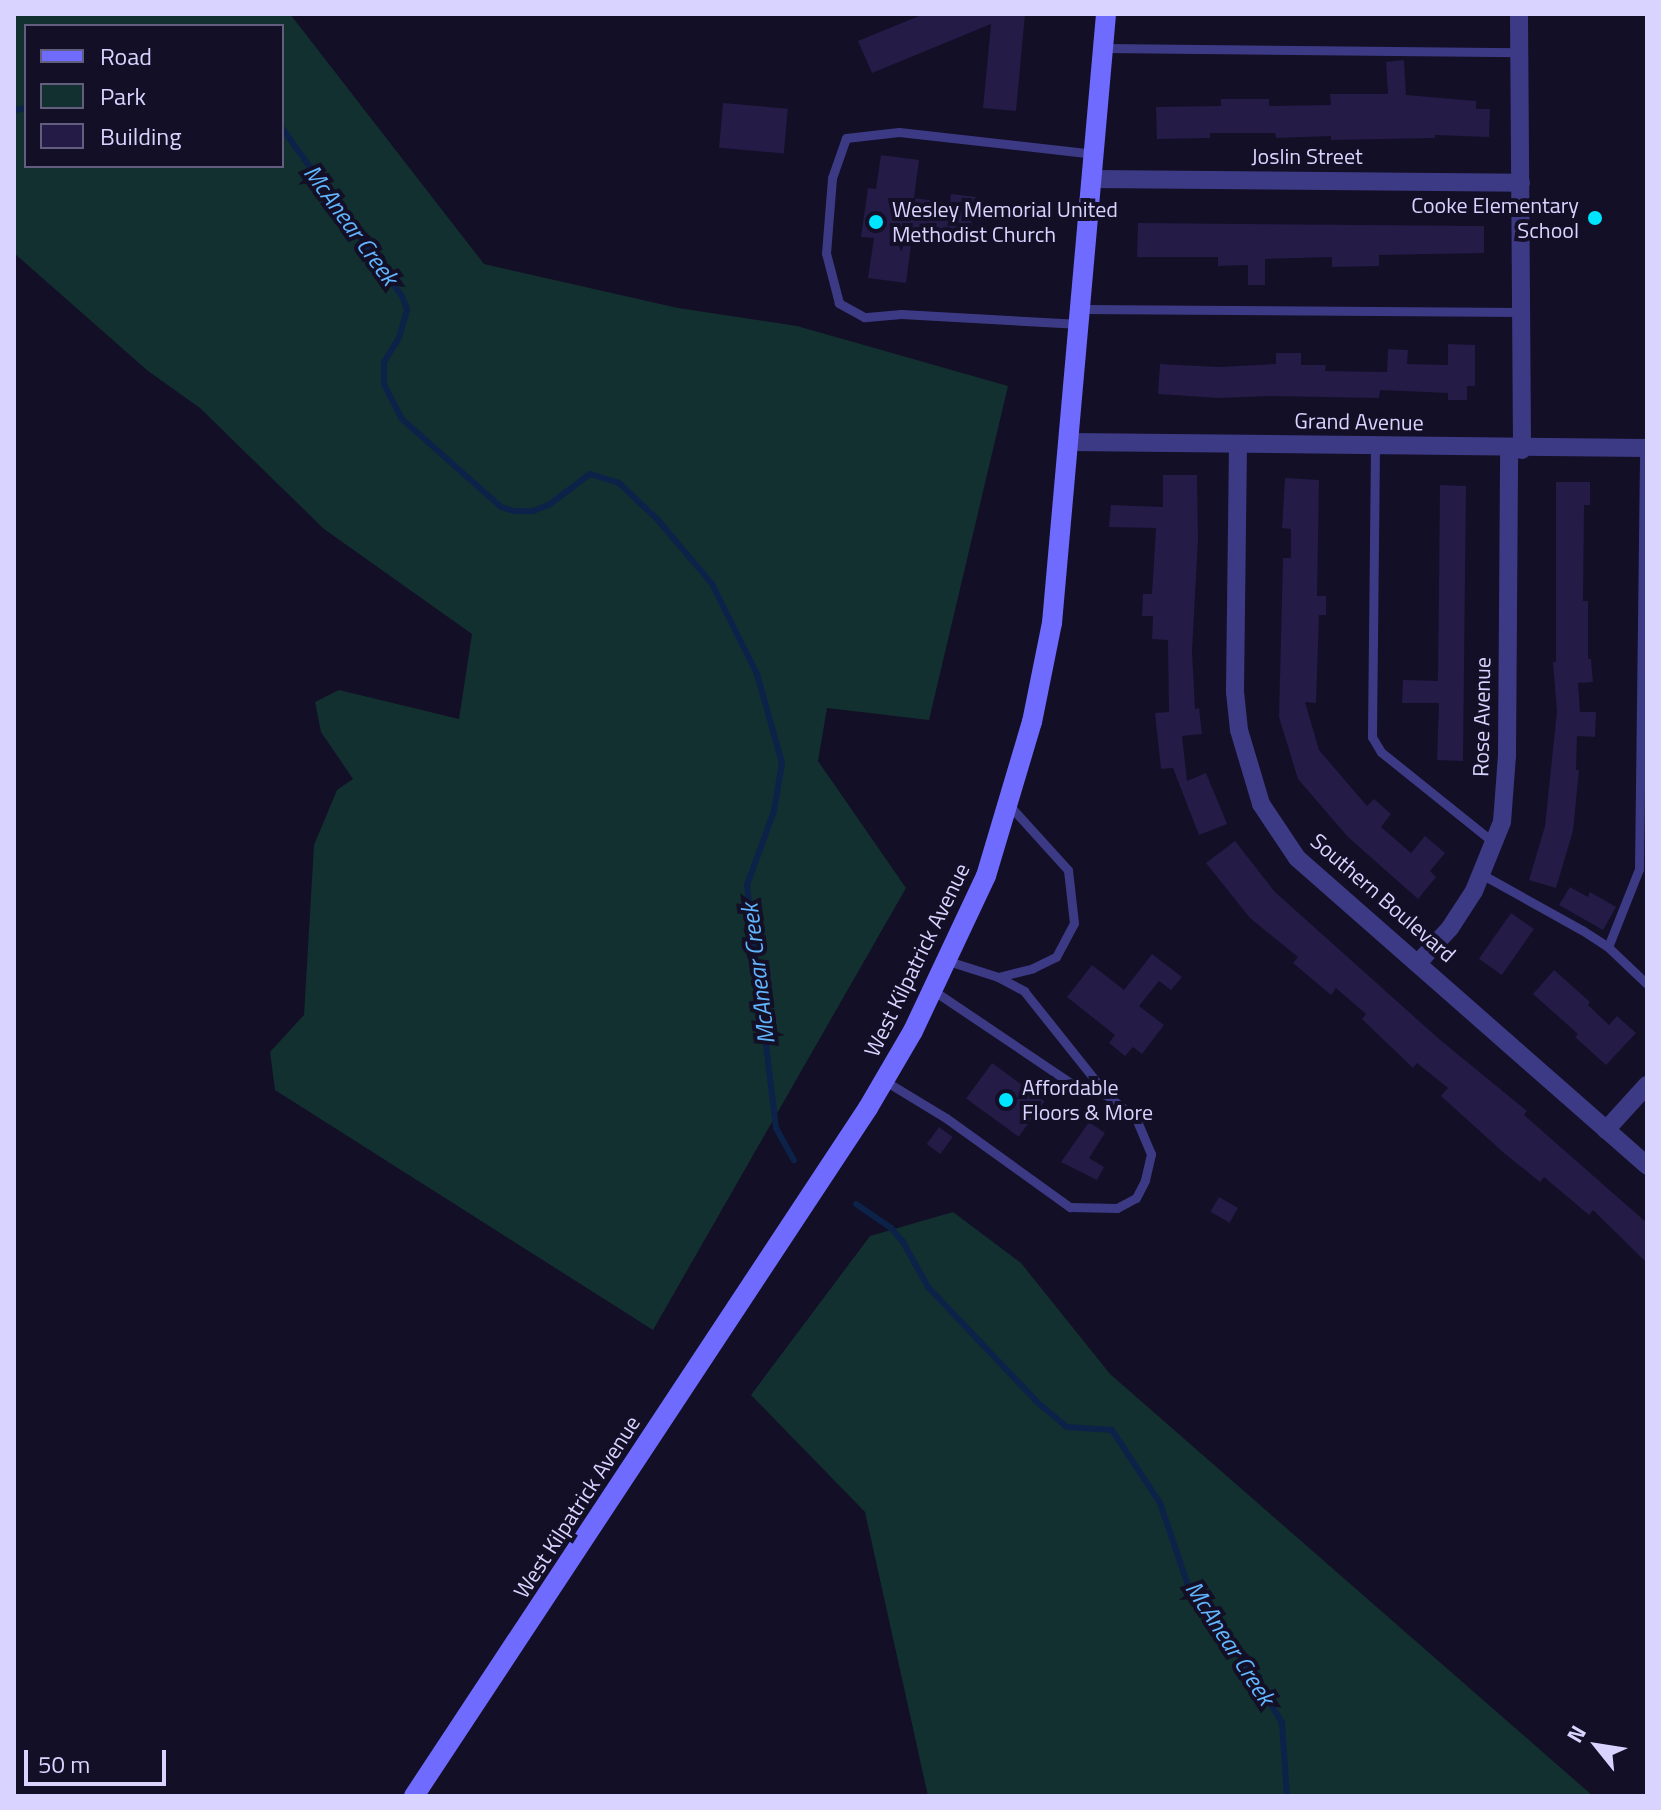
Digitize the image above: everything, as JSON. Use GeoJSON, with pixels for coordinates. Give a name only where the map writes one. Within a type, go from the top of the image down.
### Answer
{"type":"FeatureCollection","features":[{"type":"Feature","properties":{"kind":"main road","name":"West Kilpatrick Avenue"},"geometry":{"type":"LineString","coordinates":[[414,1796],[884,1081],[948,961],[986,876],[1009,805],[1052,623],[1106,14]]}},
{"type":"Feature","properties":{"kind":"street","name":"Rose Avenue"},"geometry":{"type":"LineString","coordinates":[[1419,962],[1459,916],[1483,875],[1502,822],[1522,312],[1519,14]]}},
{"type":"Feature","properties":{"kind":"street","name":"Joslin Street"},"geometry":{"type":"LineString","coordinates":[[1092,179],[1521,183]]}},
{"type":"Feature","properties":{"kind":"street","name":"Grand Avenue"},"geometry":{"type":"LineString","coordinates":[[1070,442],[1516,450],[1646,448]]}},
{"type":"Feature","properties":{"kind":"street","name":"Southern Boulevard"},"geometry":{"type":"LineString","coordinates":[[1238,444],[1235,692],[1248,768],[1261,804],[1297,858],[1419,962],[1647,1166]]}},
{"type":"Feature","properties":{"kind":"street"},"geometry":{"type":"LineString","coordinates":[[1606,1130],[1647,1085]]}},
{"type":"Feature","properties":{"kind":"lane"},"geometry":{"type":"LineString","coordinates":[[1104,48],[1520,52]]}},
{"type":"Feature","properties":{"kind":"lane"},"geometry":{"type":"LineString","coordinates":[[1095,154],[899,132],[846,138],[831,193],[826,253],[839,303],[864,317],[901,314],[1081,317],[1522,312]]}},
{"type":"Feature","properties":{"kind":"lane"},"geometry":{"type":"LineString","coordinates":[[1375,447],[1372,737],[1381,752],[1494,844]]}},
{"type":"Feature","properties":{"kind":"lane"},"geometry":{"type":"LineString","coordinates":[[1608,947],[1639,869],[1646,448]]}},
{"type":"Feature","properties":{"kind":"lane"},"geometry":{"type":"LineString","coordinates":[[998,977],[1033,968],[1056,957],[1074,923],[1068,870],[1009,805]]}},
{"type":"Feature","properties":{"kind":"lane"},"geometry":{"type":"LineString","coordinates":[[1483,875],[1608,947],[1647,984]]}},
{"type":"Feature","properties":{"kind":"lane"},"geometry":{"type":"LineString","coordinates":[[884,1081],[946,1118],[1070,1207],[1117,1208],[1136,1198],[1145,1180],[1151,1154],[1136,1118],[1107,1095],[1024,991],[998,977],[948,961]]}},
{"type":"Feature","properties":{"kind":"lane"},"geometry":{"type":"LineString","coordinates":[[933,990],[1081,1090],[1107,1095]]}},
{"type":"Feature","properties":{"kind":"green space"},"geometry":{"type":"Polygon","coordinates":[[[14,14],[290,14],[484,264],[678,308],[797,326],[1008,386],[929,720],[827,708],[818,761],[906,888],[653,1330],[275,1090],[270,1052],[304,1015],[314,845],[337,790],[353,779],[321,732],[315,702],[339,690],[459,719],[472,634],[324,529],[200,408],[148,371],[14,253],[14,14]]]}},
{"type":"Feature","properties":{"kind":"green space"},"geometry":{"type":"Polygon","coordinates":[[[953,1212],[1021,1263],[1110,1374],[1593,1796],[928,1796],[865,1512],[751,1395],[870,1236],[953,1212]]]}},
{"type":"Feature","properties":{"kind":"building"},"geometry":{"type":"Polygon","coordinates":[[[924,14],[1025,14],[1016,111],[983,108],[991,24],[872,73],[858,41],[924,14]]]}},
{"type":"Feature","properties":{"kind":"building"},"geometry":{"type":"Polygon","coordinates":[[[1404,60],[1406,95],[1476,101],[1476,109],[1490,109],[1489,137],[1435,135],[1435,138],[1331,140],[1331,136],[1276,138],[1275,133],[1210,133],[1210,138],[1157,139],[1156,107],[1221,106],[1221,99],[1269,99],[1269,106],[1331,105],[1330,94],[1388,94],[1386,62],[1404,60]]]}},
{"type":"Feature","properties":{"kind":"building"},"geometry":{"type":"Polygon","coordinates":[[[723,103],[788,109],[784,153],[719,148],[723,103]]]}},
{"type":"Feature","properties":{"kind":"building"},"geometry":{"type":"Polygon","coordinates":[[[881,155],[919,160],[914,198],[950,203],[951,194],[976,197],[969,245],[912,237],[906,283],[868,278],[874,238],[861,237],[868,188],[876,189],[881,155]]]}},
{"type":"Feature","properties":{"kind":"building"},"geometry":{"type":"Polygon","coordinates":[[[1138,223],[1484,226],[1484,253],[1379,255],[1379,266],[1332,267],[1332,257],[1265,259],[1265,285],[1248,285],[1248,265],[1218,266],[1218,257],[1137,257],[1138,223]]]}},
{"type":"Feature","properties":{"kind":"building"},"geometry":{"type":"Polygon","coordinates":[[[1448,344],[1475,345],[1475,386],[1467,386],[1467,400],[1448,400],[1448,393],[1380,390],[1379,398],[1219,398],[1158,394],[1160,364],[1219,367],[1276,364],[1276,353],[1301,353],[1301,365],[1326,365],[1325,371],[1387,372],[1388,349],[1408,350],[1407,364],[1448,365],[1448,344]]]}},
{"type":"Feature","properties":{"kind":"building"},"geometry":{"type":"Polygon","coordinates":[[[1163,475],[1197,475],[1198,539],[1192,651],[1195,709],[1199,708],[1202,734],[1182,736],[1187,781],[1206,773],[1227,824],[1199,835],[1173,768],[1161,769],[1155,713],[1169,712],[1168,640],[1152,639],[1153,616],[1142,616],[1143,594],[1152,594],[1156,528],[1109,527],[1111,505],[1163,507],[1163,475]]]}},
{"type":"Feature","properties":{"kind":"building"},"geometry":{"type":"Polygon","coordinates":[[[1285,478],[1319,480],[1317,596],[1326,596],[1326,615],[1319,615],[1316,703],[1305,702],[1319,750],[1367,806],[1374,799],[1391,814],[1381,827],[1411,853],[1425,836],[1445,853],[1430,871],[1436,877],[1418,899],[1348,837],[1298,779],[1279,717],[1283,558],[1291,558],[1291,529],[1282,528],[1285,478]]]}},
{"type":"Feature","properties":{"kind":"building"},"geometry":{"type":"Polygon","coordinates":[[[1556,482],[1590,482],[1590,505],[1584,505],[1583,601],[1588,601],[1588,659],[1591,659],[1593,682],[1578,683],[1580,712],[1596,712],[1595,737],[1577,736],[1576,770],[1579,770],[1573,831],[1556,888],[1529,880],[1545,826],[1557,711],[1553,662],[1556,662],[1556,482]]]}},
{"type":"Feature","properties":{"kind":"building"},"geometry":{"type":"Polygon","coordinates":[[[1440,485],[1466,486],[1463,761],[1437,760],[1439,703],[1402,703],[1403,680],[1438,681],[1440,485]]]}},
{"type":"Feature","properties":{"kind":"building"},"geometry":{"type":"Polygon","coordinates":[[[1235,841],[1275,892],[1439,1039],[1527,1111],[1524,1115],[1647,1223],[1647,1263],[1593,1210],[1589,1215],[1544,1177],[1540,1182],[1504,1153],[1441,1096],[1448,1088],[1417,1063],[1413,1068],[1362,1019],[1366,1014],[1336,988],[1331,995],[1293,963],[1298,957],[1250,918],[1206,863],[1235,841]]]}},
{"type":"Feature","properties":{"kind":"building"},"geometry":{"type":"Polygon","coordinates":[[[1570,887],[1588,897],[1590,892],[1616,907],[1603,930],[1559,905],[1570,887]]]}},
{"type":"Feature","properties":{"kind":"building"},"geometry":{"type":"Polygon","coordinates":[[[1511,913],[1534,929],[1502,975],[1479,959],[1511,913]]]}},
{"type":"Feature","properties":{"kind":"building"},"geometry":{"type":"Polygon","coordinates":[[[1152,954],[1182,977],[1171,990],[1159,981],[1139,1006],[1164,1025],[1142,1054],[1133,1047],[1125,1056],[1109,1043],[1115,1035],[1067,997],[1092,965],[1124,990],[1152,954]]]}},
{"type":"Feature","properties":{"kind":"building"},"geometry":{"type":"Polygon","coordinates":[[[1554,970],[1590,1002],[1588,1005],[1609,1025],[1617,1016],[1636,1033],[1606,1065],[1575,1037],[1578,1034],[1533,994],[1554,970]]]}},
{"type":"Feature","properties":{"kind":"building","name":"Affordable Floors & More"},"geometry":{"type":"Polygon","coordinates":[[[992,1063],[1045,1101],[1019,1137],[966,1099],[992,1063]]]}},
{"type":"Feature","properties":{"kind":"building"},"geometry":{"type":"Polygon","coordinates":[[[1089,1122],[1105,1133],[1089,1158],[1104,1167],[1097,1180],[1061,1162],[1089,1122]]]}},
{"type":"Feature","properties":{"kind":"building"},"geometry":{"type":"Polygon","coordinates":[[[939,1127],[953,1137],[940,1154],[927,1144],[939,1127]]]}},
{"type":"Feature","properties":{"kind":"building"},"geometry":{"type":"Polygon","coordinates":[[[1219,1197],[1238,1208],[1230,1223],[1210,1212],[1219,1197]]]}},
{"type":"Feature","properties":{"kind":"waterway","name":"McAnear Creek"},"geometry":{"type":"LineString","coordinates":[[14,110],[24,108]]}},
{"type":"Feature","properties":{"kind":"waterway","name":"McAnear Creek"},"geometry":{"type":"LineString","coordinates":[[284,131],[402,296],[407,310],[399,338],[384,362],[384,384],[402,419],[501,507],[514,511],[533,511],[550,504],[590,474],[619,483],[658,520],[712,584],[757,674],[782,763],[774,811],[747,885],[776,1128],[794,1160]]}},
{"type":"Feature","properties":{"kind":"waterway","name":"McAnear Creek"},"geometry":{"type":"LineString","coordinates":[[856,1204],[891,1228],[903,1242],[928,1287],[1037,1402],[1067,1427],[1112,1430],[1160,1503],[1191,1594],[1236,1646],[1282,1723],[1287,1796]]}},
{"type":"Feature","properties":{"kind":"place","name":"Cooke Elementary School"},"geometry":{"type":"Point","coordinates":[1595,218]}},
{"type":"Feature","properties":{"kind":"place","name":"Wesley Memorial United Methodist Church"},"geometry":{"type":"Point","coordinates":[876,222]}},
{"type":"Feature","properties":{"kind":"place","name":"Affordable Floors & More"},"geometry":{"type":"Point","coordinates":[1006,1100]}}]}
